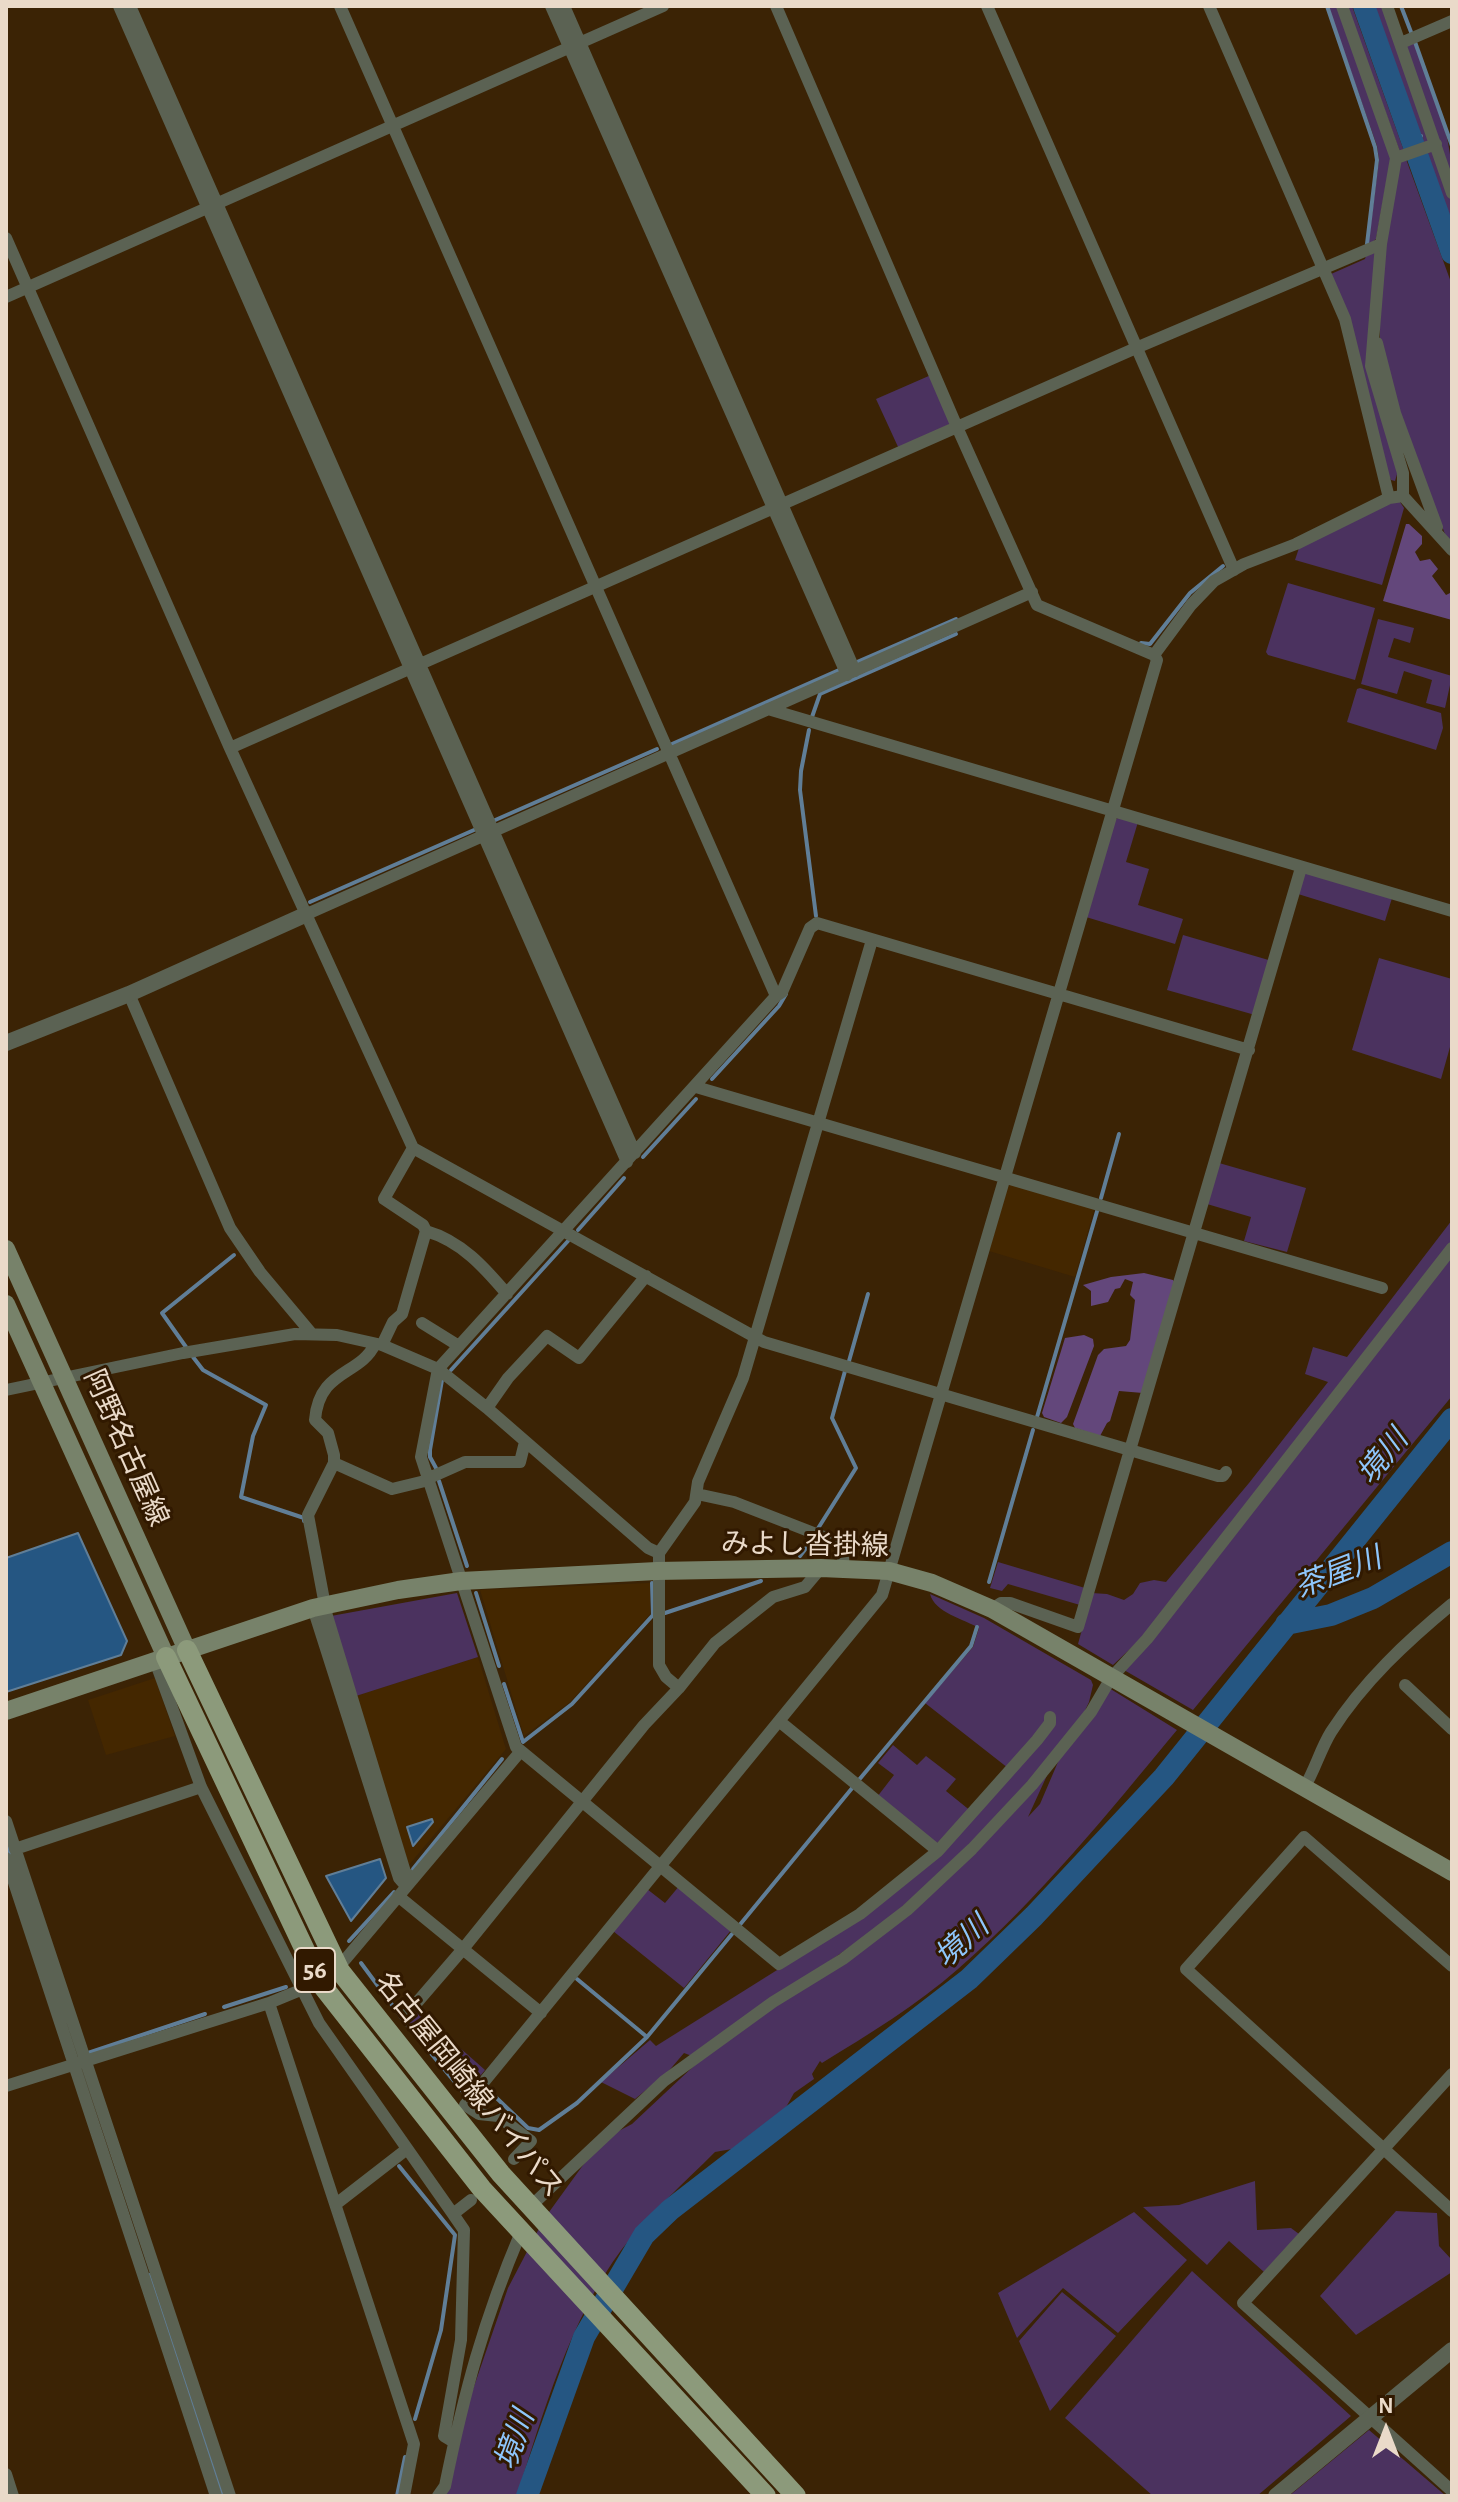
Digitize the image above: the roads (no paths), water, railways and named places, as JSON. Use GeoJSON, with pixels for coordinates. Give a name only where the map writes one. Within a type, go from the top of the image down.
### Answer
{"type":"FeatureCollection","features":[{"type":"Feature","properties":{"kind":"main road","name":"阿野名古屋線"},"geometry":{"type":"LineString","coordinates":[[6,1249],[187,1650]]}},
{"type":"Feature","properties":{"kind":"main road","name":"阿野名古屋線"},"geometry":{"type":"LineString","coordinates":[[6,1304],[160,1659]]}},
{"type":"Feature","properties":{"kind":"main road","name":"みよし沓掛線"},"geometry":{"type":"LineString","coordinates":[[187,1650],[320,1607],[398,1590],[461,1581],[658,1562],[889,1571],[932,1583],[992,1609],[1452,1872]]}},
{"type":"Feature","properties":{"kind":"main road"},"geometry":{"type":"LineString","coordinates":[[6,1711],[187,1650]]}},
{"type":"Feature","properties":{"kind":"main road","name":"名古屋岡崎線バイパス"},"geometry":{"type":"LineString","coordinates":[[187,1650],[338,1968],[501,2174],[796,2496]]}},
{"type":"Feature","properties":{"kind":"main road","name":"名古屋岡崎線バイパス"},"geometry":{"type":"LineString","coordinates":[[160,1659],[311,1986],[482,2189],[766,2496]]}},
{"type":"Feature","properties":{"kind":"street"},"geometry":{"type":"LineString","coordinates":[[119,6],[211,204],[631,1158]]}},
{"type":"Feature","properties":{"kind":"street"},"geometry":{"type":"LineString","coordinates":[[130,6],[211,204]]}},
{"type":"Feature","properties":{"kind":"street"},"geometry":{"type":"LineString","coordinates":[[340,6],[776,996]]}},
{"type":"Feature","properties":{"kind":"street"},"geometry":{"type":"LineString","coordinates":[[551,6],[574,45],[851,673]]}},
{"type":"Feature","properties":{"kind":"street"},"geometry":{"type":"LineString","coordinates":[[564,6],[574,45]]}},
{"type":"Feature","properties":{"kind":"street"},"geometry":{"type":"LineString","coordinates":[[6,297],[663,6]]}},
{"type":"Feature","properties":{"kind":"street"},"geometry":{"type":"LineString","coordinates":[[514,2159],[531,2141],[498,2116],[479,2114],[465,2105],[882,1595],[1157,660],[1154,655],[1037,605],[776,6]]}},
{"type":"Feature","properties":{"kind":"street"},"geometry":{"type":"LineString","coordinates":[[987,6],[1234,570]]}},
{"type":"Feature","properties":{"kind":"street"},"geometry":{"type":"LineString","coordinates":[[1209,6],[1345,319],[1396,497],[1440,534],[1452,550]]}},
{"type":"Feature","properties":{"kind":"street"},"geometry":{"type":"LineString","coordinates":[[1154,655],[1204,589],[1234,570],[1396,497],[1403,473],[1371,366],[1381,244],[1399,157],[1342,6]]}},
{"type":"Feature","properties":{"kind":"street"},"geometry":{"type":"LineString","coordinates":[[1387,6],[1452,193]]}},
{"type":"Feature","properties":{"kind":"street"},"geometry":{"type":"LineString","coordinates":[[1401,43],[1452,21]]}},
{"type":"Feature","properties":{"kind":"street"},"geometry":{"type":"LineString","coordinates":[[1399,157],[1436,144]]}},
{"type":"Feature","properties":{"kind":"street"},"geometry":{"type":"LineString","coordinates":[[6,238],[230,748],[413,1148],[764,1342],[1218,1476],[1226,1472]]}},
{"type":"Feature","properties":{"kind":"street"},"geometry":{"type":"LineString","coordinates":[[230,748],[1136,348],[1381,244]]}},
{"type":"Feature","properties":{"kind":"street"},"geometry":{"type":"LineString","coordinates":[[1374,333],[1395,413],[1440,534]]}},
{"type":"Feature","properties":{"kind":"street"},"geometry":{"type":"LineString","coordinates":[[6,1043],[129,994],[1032,592]]}},
{"type":"Feature","properties":{"kind":"street"},"geometry":{"type":"LineString","coordinates":[[768,709],[1452,911]]}},
{"type":"Feature","properties":{"kind":"street"},"geometry":{"type":"LineString","coordinates":[[992,1609],[1001,1603],[1010,1603],[1078,1627],[1301,868]]}},
{"type":"Feature","properties":{"kind":"street"},"geometry":{"type":"LineString","coordinates":[[1050,1717],[1050,1723],[1037,1740],[938,1851],[860,1914],[779,1964],[516,1747],[421,1457],[438,1369],[782,992],[810,928],[817,923],[1249,1050]]}},
{"type":"Feature","properties":{"kind":"street"},"geometry":{"type":"LineString","coordinates":[[679,1688],[666,1677],[659,1665],[658,1562],[697,1494],[698,1482],[743,1378],[872,940]]}},
{"type":"Feature","properties":{"kind":"street"},"geometry":{"type":"LineString","coordinates":[[129,994],[230,1228],[260,1272],[312,1334]]}},
{"type":"Feature","properties":{"kind":"street"},"geometry":{"type":"LineString","coordinates":[[696,1087],[1382,1288]]}},
{"type":"Feature","properties":{"kind":"street"},"geometry":{"type":"LineString","coordinates":[[413,1148],[384,1199],[423,1225],[426,1231],[455,1242],[507,1294]]}},
{"type":"Feature","properties":{"kind":"street"},"geometry":{"type":"LineString","coordinates":[[426,1231],[402,1314],[370,1354],[330,1383],[316,1407],[315,1420],[328,1433],[334,1463],[308,1515],[320,1607],[399,1878],[463,1949],[541,2013]]}},
{"type":"Feature","properties":{"kind":"street"},"geometry":{"type":"LineString","coordinates":[[538,2214],[664,2081],[773,2002],[843,1959],[907,1910],[972,1849],[1032,1785],[1091,1712],[1111,1678],[1147,1639],[1452,1248]]}},
{"type":"Feature","properties":{"kind":"street"},"geometry":{"type":"LineString","coordinates":[[487,1408],[508,1378],[547,1336],[579,1358],[646,1276]]}},
{"type":"Feature","properties":{"kind":"street"},"geometry":{"type":"LineString","coordinates":[[422,1323],[459,1346]]}},
{"type":"Feature","properties":{"kind":"street"},"geometry":{"type":"LineString","coordinates":[[6,1390],[183,1353],[312,1334],[337,1335],[378,1344],[438,1369],[648,1548],[658,1562]]}},
{"type":"Feature","properties":{"kind":"street"},"geometry":{"type":"LineString","coordinates":[[334,1463],[392,1489],[429,1479],[465,1462],[520,1462],[525,1442]]}},
{"type":"Feature","properties":{"kind":"street"},"geometry":{"type":"LineString","coordinates":[[697,1494],[734,1502],[842,1544],[844,1569]]}},
{"type":"Feature","properties":{"kind":"street"},"geometry":{"type":"LineString","coordinates":[[407,2014],[715,1643],[773,1597],[805,1587],[821,1568]]}},
{"type":"Feature","properties":{"kind":"street"},"geometry":{"type":"LineString","coordinates":[[1299,1785],[1333,1729],[1376,1673],[1452,1604]]}},
{"type":"Feature","properties":{"kind":"street"},"geometry":{"type":"LineString","coordinates":[[160,1659],[201,1787],[311,1986],[319,2023],[464,2230],[461,2340],[444,2436],[454,2442]]}},
{"type":"Feature","properties":{"kind":"street"},"geometry":{"type":"LineString","coordinates":[[1405,1685],[1452,1729]]}},
{"type":"Feature","properties":{"kind":"street"},"geometry":{"type":"LineString","coordinates":[[779,1721],[938,1851]]}},
{"type":"Feature","properties":{"kind":"street"},"geometry":{"type":"LineString","coordinates":[[6,2086],[269,2003],[311,1986],[338,1968],[520,1752]]}},
{"type":"Feature","properties":{"kind":"street"},"geometry":{"type":"LineString","coordinates":[[11,1853],[201,1787]]}},
{"type":"Feature","properties":{"kind":"street"},"geometry":{"type":"LineString","coordinates":[[6,1821],[11,1853],[216,2496]]}},
{"type":"Feature","properties":{"kind":"street"},"geometry":{"type":"LineString","coordinates":[[1452,1966],[1304,1837],[1186,1969],[1452,2211]]}},
{"type":"Feature","properties":{"kind":"street"},"geometry":{"type":"LineString","coordinates":[[269,2003],[414,2444],[404,2496]]}},
{"type":"Feature","properties":{"kind":"street"},"geometry":{"type":"LineString","coordinates":[[80,2063],[230,2496]]}},
{"type":"Feature","properties":{"kind":"street"},"geometry":{"type":"LineString","coordinates":[[1452,2074],[1243,2303],[1452,2491]]}},
{"type":"Feature","properties":{"kind":"street"},"geometry":{"type":"LineString","coordinates":[[336,2204],[407,2149]]}},
{"type":"Feature","properties":{"kind":"street"},"geometry":{"type":"LineString","coordinates":[[453,2214],[471,2200]]}},
{"type":"Feature","properties":{"kind":"street"},"geometry":{"type":"LineString","coordinates":[[442,2493],[480,2338],[494,2296],[526,2237]]}},
{"type":"Feature","properties":{"kind":"street"},"geometry":{"type":"LineString","coordinates":[[1276,2496],[1452,2350]]}},
{"type":"Feature","properties":{"kind":"street"},"geometry":{"type":"LineString","coordinates":[[6,2474],[10,2491]]}},
{"type":"Feature","properties":{"kind":"water"},"geometry":{"type":"Polygon","coordinates":[[[78,1533],[127,1641],[121,1655],[6,1692],[6,1558],[78,1533]]]}},
{"type":"Feature","properties":{"kind":"water"},"geometry":{"type":"Polygon","coordinates":[[[432,1819],[433,1822],[413,1846],[407,1827],[432,1819]]]}},
{"type":"Feature","properties":{"kind":"water"},"geometry":{"type":"Polygon","coordinates":[[[380,1859],[386,1878],[351,1921],[326,1876],[380,1859]]]}},
{"type":"Feature","properties":{"kind":"waterway"},"geometry":{"type":"LineString","coordinates":[[1327,6],[1375,147],[1377,160],[1367,244]]}},
{"type":"Feature","properties":{"kind":"waterway"},"geometry":{"type":"LineString","coordinates":[[1364,6],[1452,253]]}},
{"type":"Feature","properties":{"kind":"waterway"},"geometry":{"type":"LineString","coordinates":[[1401,6],[1411,32]]}},
{"type":"Feature","properties":{"kind":"waterway"},"geometry":{"type":"LineString","coordinates":[[1415,42],[1452,146]]}},
{"type":"Feature","properties":{"kind":"waterway"},"geometry":{"type":"LineString","coordinates":[[1412,139],[1421,136]]}},
{"type":"Feature","properties":{"kind":"waterway"},"geometry":{"type":"LineString","coordinates":[[1141,643],[1150,644],[1190,593],[1223,566]]}},
{"type":"Feature","properties":{"kind":"waterway"},"geometry":{"type":"LineString","coordinates":[[857,662],[956,619]]}},
{"type":"Feature","properties":{"kind":"waterway"},"geometry":{"type":"LineString","coordinates":[[812,717],[820,694],[956,634]]}},
{"type":"Feature","properties":{"kind":"waterway"},"geometry":{"type":"LineString","coordinates":[[672,744],[839,670]]}},
{"type":"Feature","properties":{"kind":"waterway"},"geometry":{"type":"LineString","coordinates":[[809,730],[800,790],[816,916]]}},
{"type":"Feature","properties":{"kind":"waterway"},"geometry":{"type":"LineString","coordinates":[[493,821],[657,749]]}},
{"type":"Feature","properties":{"kind":"waterway"},"geometry":{"type":"LineString","coordinates":[[310,902],[474,830]]}},
{"type":"Feature","properties":{"kind":"waterway"},"geometry":{"type":"LineString","coordinates":[[712,1079],[779,1006],[786,994]]}},
{"type":"Feature","properties":{"kind":"waterway"},"geometry":{"type":"LineString","coordinates":[[643,1157],[696,1099]]}},
{"type":"Feature","properties":{"kind":"waterway"},"geometry":{"type":"LineString","coordinates":[[1101,1198],[1119,1134]]}},
{"type":"Feature","properties":{"kind":"waterway"},"geometry":{"type":"LineString","coordinates":[[578,1230],[624,1178]]}},
{"type":"Feature","properties":{"kind":"waterway"},"geometry":{"type":"LineString","coordinates":[[1037,1417],[1098,1208]]}},
{"type":"Feature","properties":{"kind":"waterway"},"geometry":{"type":"LineString","coordinates":[[451,1370],[568,1241]]}},
{"type":"Feature","properties":{"kind":"waterway"},"geometry":{"type":"LineString","coordinates":[[186,1347],[162,1313],[234,1255]]}},
{"type":"Feature","properties":{"kind":"waterway"},"geometry":{"type":"LineString","coordinates":[[849,1361],[868,1294]]}},
{"type":"Feature","properties":{"kind":"waterway"},"geometry":{"type":"LineString","coordinates":[[193,1357],[203,1370],[266,1405],[253,1436],[241,1497],[304,1518],[304,1521]]}},
{"type":"Feature","properties":{"kind":"waterway"},"geometry":{"type":"LineString","coordinates":[[817,1530],[856,1468],[832,1418],[845,1371]]}},
{"type":"Feature","properties":{"kind":"waterway"},"geometry":{"type":"LineString","coordinates":[[436,1468],[430,1450],[442,1380]]}},
{"type":"Feature","properties":{"kind":"waterway","name":"境川"},"geometry":{"type":"LineString","coordinates":[[527,2496],[584,2337],[644,2235],[670,2210],[969,1979],[1034,1916],[1164,1777],[1452,1419]]}},
{"type":"Feature","properties":{"kind":"waterway"},"geometry":{"type":"LineString","coordinates":[[989,1582],[1033,1430]]}},
{"type":"Feature","properties":{"kind":"waterway"},"geometry":{"type":"LineString","coordinates":[[439,1481],[467,1566]]}},
{"type":"Feature","properties":{"kind":"waterway"},"geometry":{"type":"LineString","coordinates":[[800,1556],[814,1538]]}},
{"type":"Feature","properties":{"kind":"waterway","name":"茶屋川"},"geometry":{"type":"LineString","coordinates":[[1286,1624],[1331,1615],[1373,1598],[1452,1552]]}},
{"type":"Feature","properties":{"kind":"waterway"},"geometry":{"type":"LineString","coordinates":[[665,1613],[761,1581]]}},
{"type":"Feature","properties":{"kind":"waterway"},"geometry":{"type":"LineString","coordinates":[[504,1684],[523,1742],[572,1704],[653,1615],[652,1583]]}},
{"type":"Feature","properties":{"kind":"waterway"},"geometry":{"type":"LineString","coordinates":[[476,1593],[499,1666]]}},
{"type":"Feature","properties":{"kind":"waterway"},"geometry":{"type":"LineString","coordinates":[[858,1781],[971,1646],[977,1627]]}},
{"type":"Feature","properties":{"kind":"waterway"},"geometry":{"type":"LineString","coordinates":[[413,1869],[502,1759]]}},
{"type":"Feature","properties":{"kind":"waterway"},"geometry":{"type":"LineString","coordinates":[[738,1927],[853,1787]]}},
{"type":"Feature","properties":{"kind":"waterway"},"geometry":{"type":"LineString","coordinates":[[6,1841],[12,1858]]}},
{"type":"Feature","properties":{"kind":"waterway"},"geometry":{"type":"LineString","coordinates":[[349,1941],[394,1892]]}},
{"type":"Feature","properties":{"kind":"waterway"},"geometry":{"type":"LineString","coordinates":[[484,2089],[528,2128],[539,2130],[577,2103],[647,2037],[732,1934]]}},
{"type":"Feature","properties":{"kind":"waterway"},"geometry":{"type":"LineString","coordinates":[[361,1963],[464,2093]]}},
{"type":"Feature","properties":{"kind":"waterway"},"geometry":{"type":"LineString","coordinates":[[577,1979],[647,2037]]}},
{"type":"Feature","properties":{"kind":"waterway"},"geometry":{"type":"LineString","coordinates":[[224,2007],[286,1987]]}},
{"type":"Feature","properties":{"kind":"waterway"},"geometry":{"type":"LineString","coordinates":[[88,2053],[205,2014]]}},
{"type":"Feature","properties":{"kind":"waterway"},"geometry":{"type":"LineString","coordinates":[[399,2166],[455,2235],[441,2330],[415,2419]]}},
{"type":"Feature","properties":{"kind":"waterway"},"geometry":{"type":"LineString","coordinates":[[149,2275],[223,2496]]}},
{"type":"Feature","properties":{"kind":"waterway"},"geometry":{"type":"LineString","coordinates":[[397,2496],[405,2457]]}}]}
